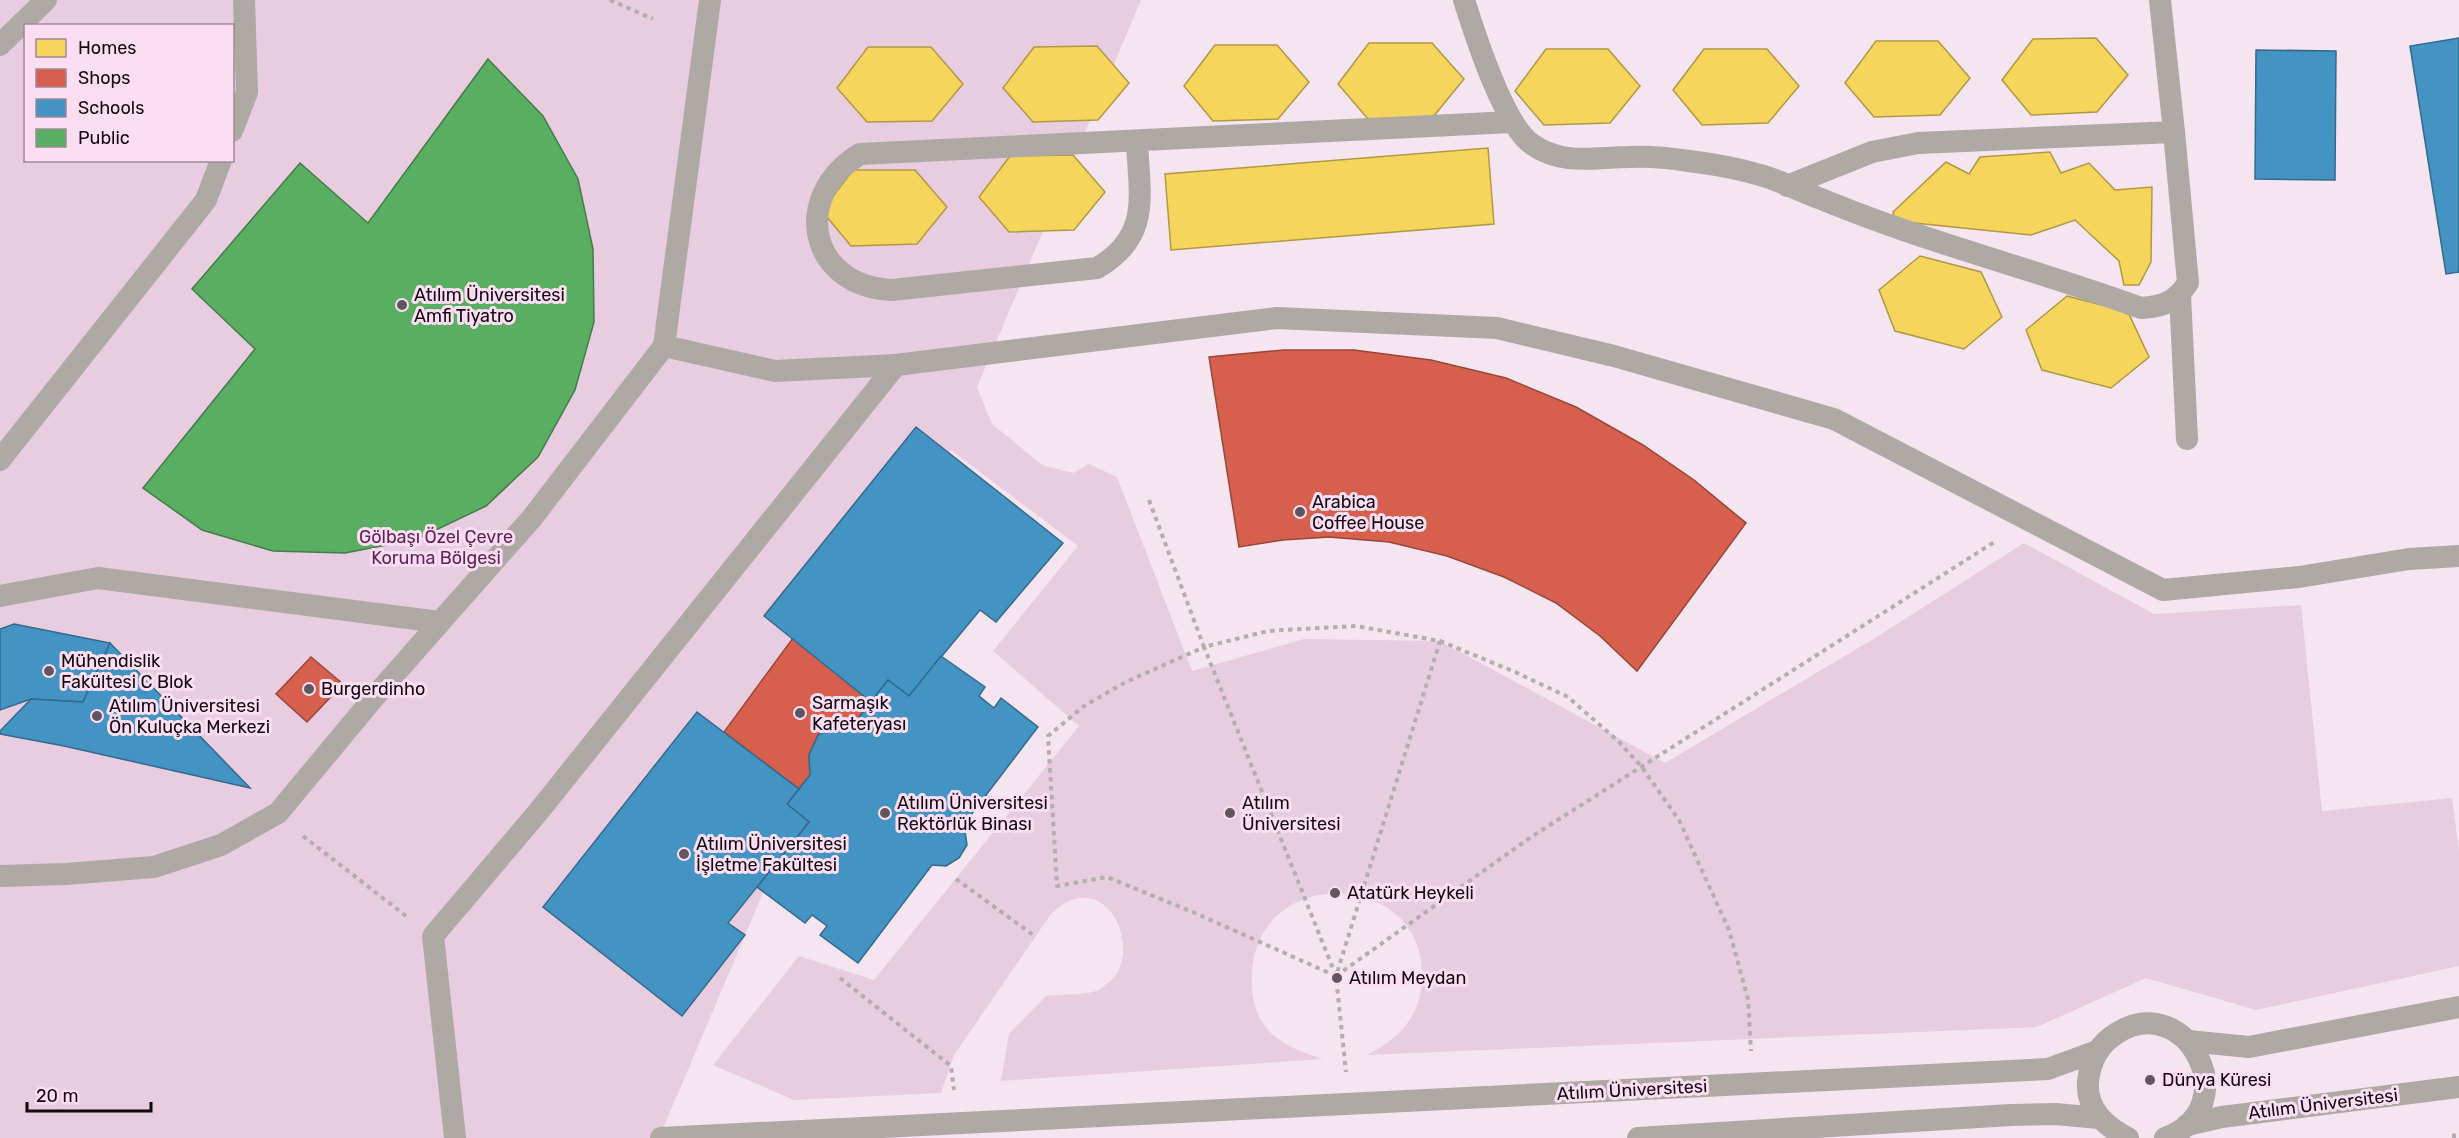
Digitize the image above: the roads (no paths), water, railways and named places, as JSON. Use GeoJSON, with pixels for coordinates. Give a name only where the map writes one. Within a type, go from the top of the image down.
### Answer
{"type":"FeatureCollection","features":[{"type":"Feature","properties":{"kind":"lane"},"geometry":{"type":"LineString","coordinates":[[0,45],[46,0]]}},
{"type":"Feature","properties":{"kind":"lane"},"geometry":{"type":"LineString","coordinates":[[234,126],[247,92],[244,0]]}},
{"type":"Feature","properties":{"kind":"lane"},"geometry":{"type":"LineString","coordinates":[[0,876],[66,874],[154,867],[221,845],[278,813],[439,622],[532,518],[664,346],[710,0]]}},
{"type":"Feature","properties":{"kind":"lane"},"geometry":{"type":"LineString","coordinates":[[1464,0],[1478,44],[1512,122],[1530,144],[1545,153],[1578,160],[1630,156],[1666,158],[1714,164],[1761,175],[1857,214],[2141,308],[2155,308],[2168,304],[2180,295],[2188,283],[2160,0]]}},
{"type":"Feature","properties":{"kind":"lane"},"geometry":{"type":"LineString","coordinates":[[1137,141],[1140,209],[1137,224],[1122,250],[1097,268],[892,290],[875,289],[845,277],[831,264],[821,247],[817,220],[822,195],[831,178],[844,164],[860,154],[1512,122]]}},
{"type":"Feature","properties":{"kind":"lane"},"geometry":{"type":"LineString","coordinates":[[1787,186],[1872,152],[1918,143],[2174,132]]}},
{"type":"Feature","properties":{"kind":"lane"},"geometry":{"type":"LineString","coordinates":[[0,460],[206,201],[220,162]]}},
{"type":"Feature","properties":{"kind":"lane"},"geometry":{"type":"LineString","coordinates":[[2180,295],[2187,439]]}},
{"type":"Feature","properties":{"kind":"lane"},"geometry":{"type":"LineString","coordinates":[[664,346],[775,372],[896,365],[1277,318],[1497,328],[1614,356],[1834,419],[2163,590],[2299,577],[2409,559],[2459,556]]}},
{"type":"Feature","properties":{"kind":"lane"},"geometry":{"type":"LineString","coordinates":[[455,1138],[434,936],[539,811],[896,365]]}},
{"type":"Feature","properties":{"kind":"lane"},"geometry":{"type":"LineString","coordinates":[[0,596],[98,578],[439,622]]}},
{"type":"Feature","properties":{"kind":"lane"},"geometry":{"type":"LineString","coordinates":[[2188,1041],[2249,1047],[2459,1007]]}},
{"type":"Feature","properties":{"kind":"lane","name":"Atılım Üniversitesi"},"geometry":{"type":"LineString","coordinates":[[661,1138],[2048,1070],[2097,1051],[2109,1038],[2123,1029],[2141,1024],[2159,1025],[2175,1031],[2198,1053],[2204,1068],[2206,1083],[2204,1098],[2197,1113],[2187,1125]]}},
{"type":"Feature","properties":{"kind":"lane"},"geometry":{"type":"LineString","coordinates":[[2097,1051],[2090,1068],[2088,1085],[2091,1102],[2100,1118],[2112,1130],[2127,1138]]}},
{"type":"Feature","properties":{"kind":"lane","name":"Atılım Üniversitesi"},"geometry":{"type":"LineString","coordinates":[[2165,1138],[2187,1125],[2222,1117],[2459,1087]]}},
{"type":"Feature","properties":{"kind":"lane"},"geometry":{"type":"LineString","coordinates":[[1638,1138],[2011,1115],[2055,1114],[2100,1118]]}},
{"type":"Feature","properties":{"kind":"place","name":"Atılım Üniversitesi Amfi Tiyatro"},"geometry":{"type":"Point","coordinates":[402,305]}},
{"type":"Feature","properties":{"kind":"place","name":"Arabica Coffee House"},"geometry":{"type":"Point","coordinates":[1300,512]}},
{"type":"Feature","properties":{"kind":"place","name":"Mühendislik Fakültesi C Blok"},"geometry":{"type":"Point","coordinates":[49,671]}},
{"type":"Feature","properties":{"kind":"place","name":"Burgerdinho"},"geometry":{"type":"Point","coordinates":[309,689]}},
{"type":"Feature","properties":{"kind":"place","name":"Sarmaşık Kafeteryası"},"geometry":{"type":"Point","coordinates":[800,713]}},
{"type":"Feature","properties":{"kind":"place","name":"Atılım Üniversitesi Ön Kuluçka Merkezi"},"geometry":{"type":"Point","coordinates":[97,716]}},
{"type":"Feature","properties":{"kind":"place","name":"Atılım Üniversitesi Rektörlük Binası"},"geometry":{"type":"Point","coordinates":[885,813]}},
{"type":"Feature","properties":{"kind":"place","name":"Atılım Üniversitesi"},"geometry":{"type":"Point","coordinates":[1230,813]}},
{"type":"Feature","properties":{"kind":"place","name":"Atılım Üniversitesi İşletme Fakültesi"},"geometry":{"type":"Point","coordinates":[684,854]}},
{"type":"Feature","properties":{"kind":"place","name":"Atatürk Heykeli"},"geometry":{"type":"Point","coordinates":[1335,893]}},
{"type":"Feature","properties":{"kind":"place","name":"Atılım Meydan"},"geometry":{"type":"Point","coordinates":[1337,978]}},
{"type":"Feature","properties":{"kind":"place","name":"Dünya Küresi"},"geometry":{"type":"Point","coordinates":[2150,1080]}},
{"type":"Feature","properties":{"kind":"park label","name":"Gölbaşı Özel Çevre Koruma Bölgesi"},"geometry":{"type":"Point","coordinates":[436,547]}}]}
